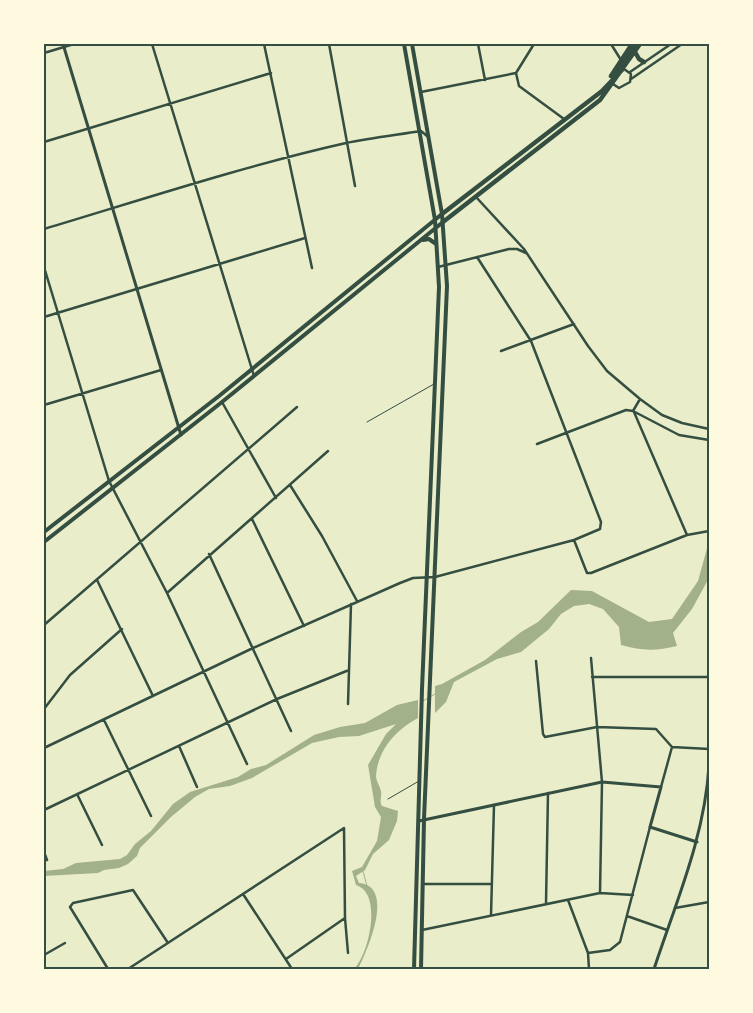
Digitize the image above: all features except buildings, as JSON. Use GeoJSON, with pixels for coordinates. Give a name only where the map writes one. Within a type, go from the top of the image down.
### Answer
{"type":"FeatureCollection","features":[{"type":"Feature","properties":{"kind":"highway"},"geometry":{"type":"LineString","coordinates":[[597,93],[634,44]]}},
{"type":"Feature","properties":{"kind":"highway"},"geometry":{"type":"LineString","coordinates":[[442,214],[602,91],[616,74],[634,44]]}},
{"type":"Feature","properties":{"kind":"highway"},"geometry":{"type":"LineString","coordinates":[[443,222],[600,100],[624,69],[640,44]]}},
{"type":"Feature","properties":{"kind":"highway"},"geometry":{"type":"LineString","coordinates":[[635,52],[644,62]]}},
{"type":"Feature","properties":{"kind":"highway"},"geometry":{"type":"LineString","coordinates":[[613,84],[616,74],[624,69]]}},
{"type":"Feature","properties":{"kind":"main road"},"geometry":{"type":"LineString","coordinates":[[404,44],[436,220],[438,267],[438,332],[426,577],[414,969]]}},
{"type":"Feature","properties":{"kind":"main road"},"geometry":{"type":"LineString","coordinates":[[412,44],[442,214],[446,264],[445,333],[424,820],[421,969]]}},
{"type":"Feature","properties":{"kind":"main road"},"geometry":{"type":"LineString","coordinates":[[44,532],[179,428],[442,214]]}},
{"type":"Feature","properties":{"kind":"main road"},"geometry":{"type":"LineString","coordinates":[[44,542],[181,435],[443,222]]}},
{"type":"Feature","properties":{"kind":"main road"},"geometry":{"type":"LineString","coordinates":[[419,242],[429,239],[436,244]]}},
{"type":"Feature","properties":{"kind":"main road"},"geometry":{"type":"LineString","coordinates":[[438,332],[445,333]]}},
{"type":"Feature","properties":{"kind":"main road"},"geometry":{"type":"LineString","coordinates":[[417,868],[423,868]]}},
{"type":"Feature","properties":{"kind":"street"},"geometry":{"type":"LineString","coordinates":[[44,53],[63,45],[74,44]]}},
{"type":"Feature","properties":{"kind":"street"},"geometry":{"type":"LineString","coordinates":[[152,44],[254,376]]}},
{"type":"Feature","properties":{"kind":"street"},"geometry":{"type":"LineString","coordinates":[[264,44],[312,268]]}},
{"type":"Feature","properties":{"kind":"street"},"geometry":{"type":"LineString","coordinates":[[329,44],[355,186]]}},
{"type":"Feature","properties":{"kind":"street"},"geometry":{"type":"LineString","coordinates":[[478,44],[485,80]]}},
{"type":"Feature","properties":{"kind":"street"},"geometry":{"type":"LineString","coordinates":[[534,44],[516,73],[519,86],[523,91],[564,119]]}},
{"type":"Feature","properties":{"kind":"street"},"geometry":{"type":"LineString","coordinates":[[611,44],[621,60]]}},
{"type":"Feature","properties":{"kind":"street"},"geometry":{"type":"LineString","coordinates":[[630,72],[672,44]]}},
{"type":"Feature","properties":{"kind":"street"},"geometry":{"type":"LineString","coordinates":[[613,84],[616,87],[623,87],[631,79],[682,44]]}},
{"type":"Feature","properties":{"kind":"street"},"geometry":{"type":"LineString","coordinates":[[63,45],[181,435]]}},
{"type":"Feature","properties":{"kind":"street"},"geometry":{"type":"LineString","coordinates":[[624,69],[630,72]]}},
{"type":"Feature","properties":{"kind":"street"},"geometry":{"type":"LineString","coordinates":[[630,72],[631,79]]}},
{"type":"Feature","properties":{"kind":"street"},"geometry":{"type":"LineString","coordinates":[[44,142],[271,73]]}},
{"type":"Feature","properties":{"kind":"street"},"geometry":{"type":"LineString","coordinates":[[421,92],[516,73]]}},
{"type":"Feature","properties":{"kind":"street"},"geometry":{"type":"LineString","coordinates":[[44,229],[194,182],[348,143],[421,131],[430,140]]}},
{"type":"Feature","properties":{"kind":"street"},"geometry":{"type":"LineString","coordinates":[[476,196],[527,254],[602,365],[640,399],[676,421],[709,429]]}},
{"type":"Feature","properties":{"kind":"street"},"geometry":{"type":"LineString","coordinates":[[44,317],[305,238]]}},
{"type":"Feature","properties":{"kind":"street"},"geometry":{"type":"LineString","coordinates":[[438,267],[509,249],[518,249],[527,254]]}},
{"type":"Feature","properties":{"kind":"street"},"geometry":{"type":"LineString","coordinates":[[44,748],[253,648],[400,583],[426,577],[435,577],[574,540],[600,529],[601,522],[531,341],[477,257]]}},
{"type":"Feature","properties":{"kind":"street"},"geometry":{"type":"LineString","coordinates":[[44,267],[112,489],[167,593],[226,723],[247,764]]}},
{"type":"Feature","properties":{"kind":"street"},"geometry":{"type":"LineString","coordinates":[[501,351],[574,324]]}},
{"type":"Feature","properties":{"kind":"street"},"geometry":{"type":"LineString","coordinates":[[44,405],[162,370]]}},
{"type":"Feature","properties":{"kind":"street"},"geometry":{"type":"LineString","coordinates":[[633,411],[640,399]]}},
{"type":"Feature","properties":{"kind":"street"},"geometry":{"type":"LineString","coordinates":[[222,402],[276,498]]}},
{"type":"Feature","properties":{"kind":"street"},"geometry":{"type":"LineString","coordinates":[[44,625],[297,407]]}},
{"type":"Feature","properties":{"kind":"street"},"geometry":{"type":"LineString","coordinates":[[633,411],[687,535]]}},
{"type":"Feature","properties":{"kind":"street"},"geometry":{"type":"LineString","coordinates":[[537,444],[617,412],[633,411],[679,435],[709,440]]}},
{"type":"Feature","properties":{"kind":"street"},"geometry":{"type":"LineString","coordinates":[[167,593],[328,450]]}},
{"type":"Feature","properties":{"kind":"street"},"geometry":{"type":"LineString","coordinates":[[290,485],[322,536],[357,602]]}},
{"type":"Feature","properties":{"kind":"street"},"geometry":{"type":"LineString","coordinates":[[251,519],[304,626]]}},
{"type":"Feature","properties":{"kind":"street"},"geometry":{"type":"LineString","coordinates":[[574,540],[587,572],[591,573],[687,535],[708,531]]}},
{"type":"Feature","properties":{"kind":"street"},"geometry":{"type":"LineString","coordinates":[[209,554],[291,730]]}},
{"type":"Feature","properties":{"kind":"street"},"geometry":{"type":"LineString","coordinates":[[97,580],[153,696]]}},
{"type":"Feature","properties":{"kind":"street"},"geometry":{"type":"LineString","coordinates":[[348,704],[351,604]]}},
{"type":"Feature","properties":{"kind":"street"},"geometry":{"type":"LineString","coordinates":[[44,709],[70,675],[122,629]]}},
{"type":"Feature","properties":{"kind":"street"},"geometry":{"type":"LineString","coordinates":[[590,658],[602,782],[600,893]]}},
{"type":"Feature","properties":{"kind":"street"},"geometry":{"type":"LineString","coordinates":[[536,661],[544,736],[597,727],[656,729],[672,747],[709,750]]}},
{"type":"Feature","properties":{"kind":"street"},"geometry":{"type":"LineString","coordinates":[[44,810],[276,699],[349,670]]}},
{"type":"Feature","properties":{"kind":"street"},"geometry":{"type":"LineString","coordinates":[[592,677],[709,677]]}},
{"type":"Feature","properties":{"kind":"street"},"geometry":{"type":"LineString","coordinates":[[104,720],[151,816]]}},
{"type":"Feature","properties":{"kind":"street"},"geometry":{"type":"LineString","coordinates":[[179,746],[197,787]]}},
{"type":"Feature","properties":{"kind":"street"},"geometry":{"type":"LineString","coordinates":[[588,953],[615,948],[620,942],[672,747]]}},
{"type":"Feature","properties":{"kind":"street"},"geometry":{"type":"LineString","coordinates":[[654,969],[697,842],[707,794],[709,765]]}},
{"type":"Feature","properties":{"kind":"street"},"geometry":{"type":"LineString","coordinates":[[418,820],[602,782],[661,787]]}},
{"type":"Feature","properties":{"kind":"street"},"geometry":{"type":"LineString","coordinates":[[546,903],[548,793]]}},
{"type":"Feature","properties":{"kind":"street"},"geometry":{"type":"LineString","coordinates":[[77,794],[102,845]]}},
{"type":"Feature","properties":{"kind":"street"},"geometry":{"type":"LineString","coordinates":[[491,915],[490,884],[494,804]]}},
{"type":"Feature","properties":{"kind":"street"},"geometry":{"type":"LineString","coordinates":[[650,827],[697,842]]}},
{"type":"Feature","properties":{"kind":"street"},"geometry":{"type":"LineString","coordinates":[[128,969],[344,828],[345,918],[348,953]]}},
{"type":"Feature","properties":{"kind":"street"},"geometry":{"type":"LineString","coordinates":[[44,852],[47,860]]}},
{"type":"Feature","properties":{"kind":"street"},"geometry":{"type":"LineString","coordinates":[[423,884],[490,884]]}},
{"type":"Feature","properties":{"kind":"street"},"geometry":{"type":"LineString","coordinates":[[108,969],[71,905],[133,890],[168,943]]}},
{"type":"Feature","properties":{"kind":"street"},"geometry":{"type":"LineString","coordinates":[[422,930],[600,893],[633,895]]}},
{"type":"Feature","properties":{"kind":"street"},"geometry":{"type":"LineString","coordinates":[[243,894],[292,969]]}},
{"type":"Feature","properties":{"kind":"street"},"geometry":{"type":"LineString","coordinates":[[568,899],[588,953],[589,969]]}},
{"type":"Feature","properties":{"kind":"street"},"geometry":{"type":"LineString","coordinates":[[675,908],[709,902]]}},
{"type":"Feature","properties":{"kind":"street"},"geometry":{"type":"LineString","coordinates":[[627,916],[667,930]]}},
{"type":"Feature","properties":{"kind":"street"},"geometry":{"type":"LineString","coordinates":[[286,959],[345,918]]}},
{"type":"Feature","properties":{"kind":"street"},"geometry":{"type":"LineString","coordinates":[[44,955],[64,943]]}},
{"type":"Feature","properties":{"kind":"lane"},"geometry":{"type":"LineString","coordinates":[[367,422],[435,383]]}},
{"type":"Feature","properties":{"kind":"lane"},"geometry":{"type":"LineString","coordinates":[[388,799],[420,780]]}},
{"type":"Feature","properties":{"kind":"shaded area"},"geometry":{"type":"Polygon","coordinates":[[[709,541],[709,578],[692,609],[673,633],[677,646],[649,650],[621,645],[619,627],[603,609],[589,604],[574,606],[561,614],[549,629],[521,652],[497,659],[454,682],[446,702],[435,713],[435,686],[485,660],[521,632],[538,622],[571,590],[592,591],[649,622],[672,619],[698,581],[709,541]]]}},
{"type":"Feature","properties":{"kind":"shaded area"},"geometry":{"type":"Polygon","coordinates":[[[418,700],[418,718],[402,728],[390,741],[384,749],[377,766],[376,778],[381,791],[381,804],[398,811],[397,821],[389,840],[373,854],[365,870],[356,876],[359,883],[370,887],[376,895],[377,907],[372,935],[358,969],[354,969],[364,951],[368,938],[371,911],[369,899],[364,890],[356,885],[352,871],[362,867],[377,841],[381,817],[375,807],[368,765],[386,734],[396,724],[359,736],[339,737],[312,743],[252,778],[230,786],[209,789],[195,797],[171,817],[140,848],[137,856],[128,864],[119,868],[104,870],[98,873],[44,876],[44,871],[63,869],[76,863],[120,859],[127,855],[135,844],[151,831],[173,804],[190,792],[238,777],[251,769],[266,765],[314,735],[340,727],[365,723],[397,705],[418,700]]]}},
{"type":"Feature","properties":{"kind":"waterway"},"geometry":{"type":"LineString","coordinates":[[423,701],[435,694]]}},
{"type":"Feature","properties":{"kind":"waterway"},"geometry":{"type":"LineString","coordinates":[[363,871],[367,886]]}}]}
